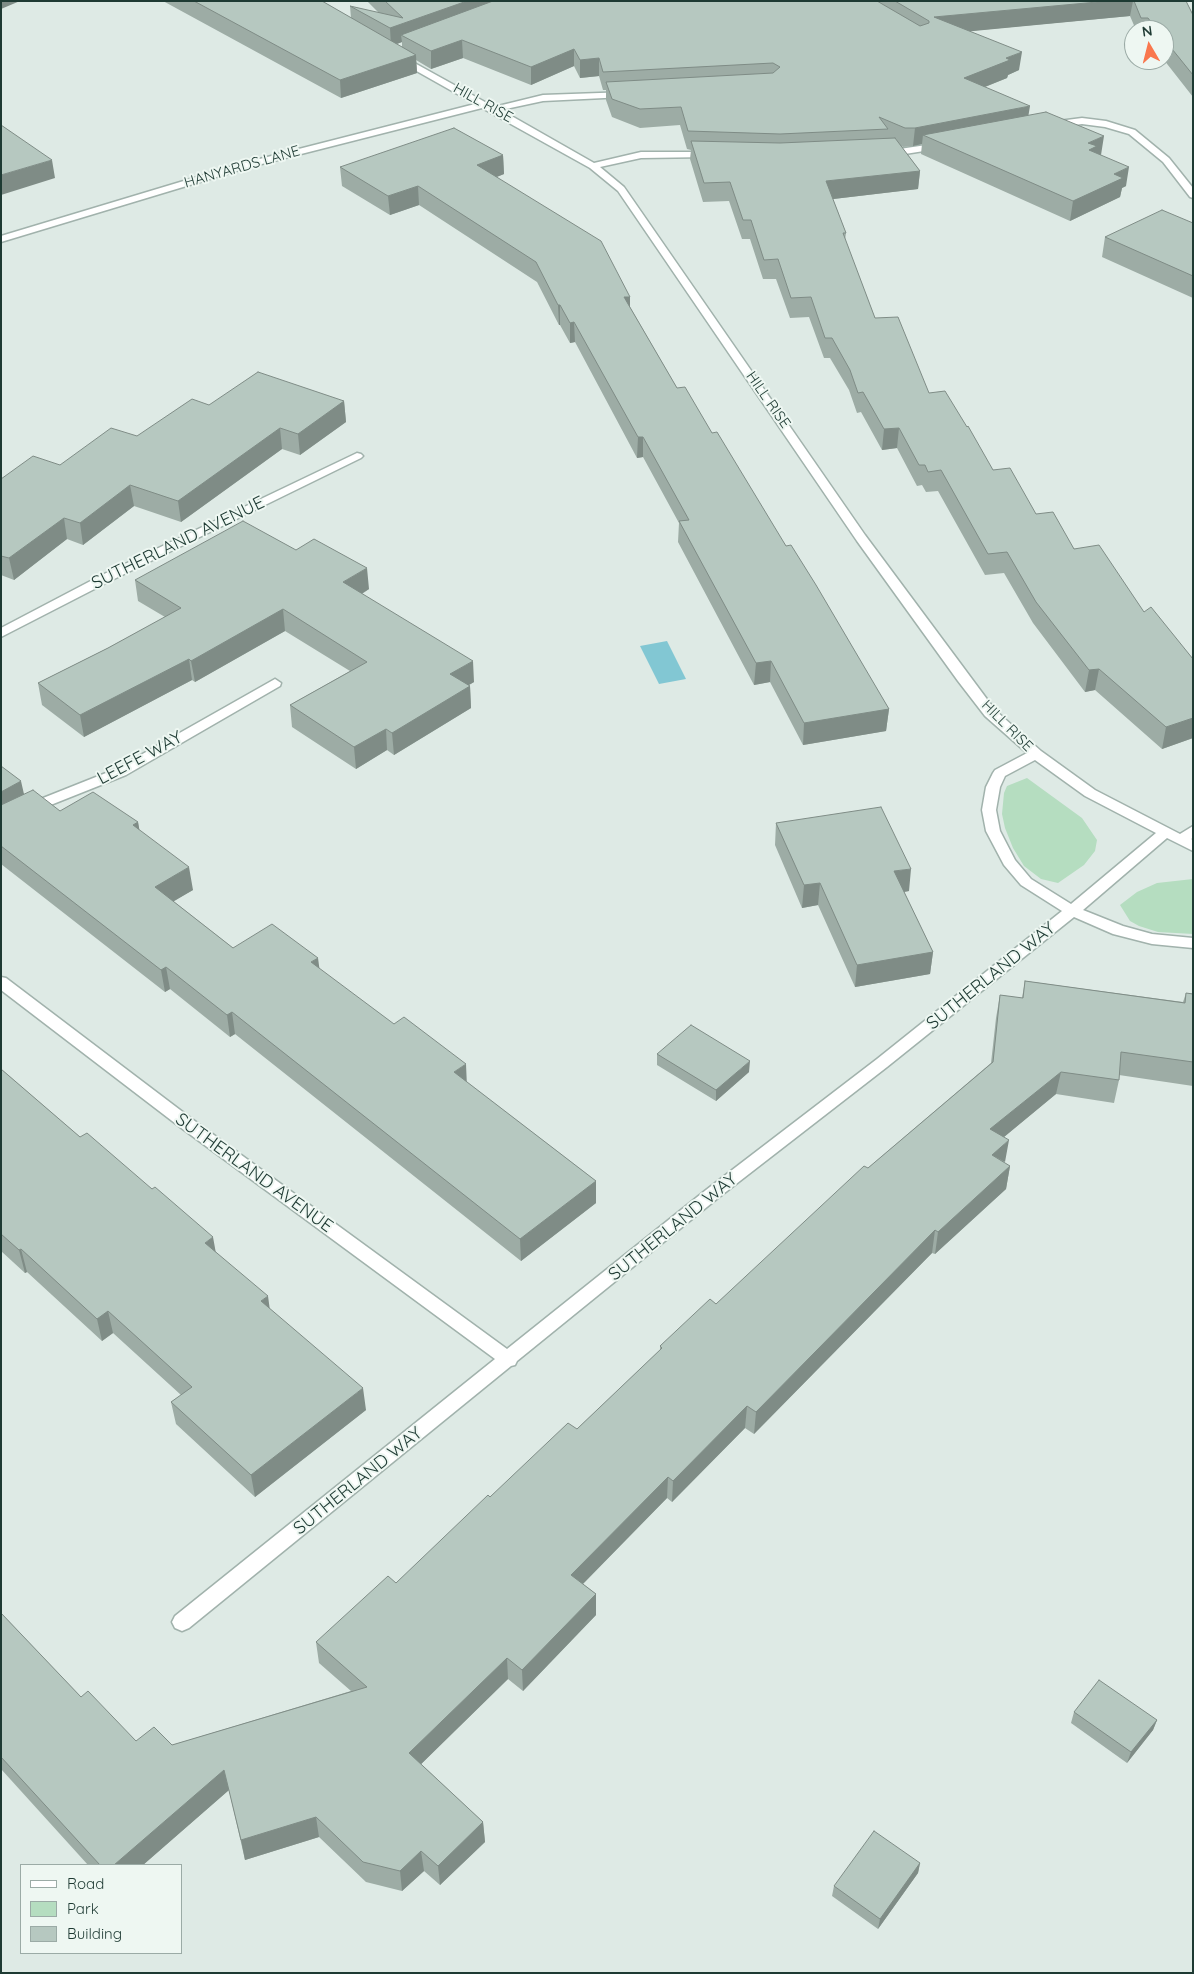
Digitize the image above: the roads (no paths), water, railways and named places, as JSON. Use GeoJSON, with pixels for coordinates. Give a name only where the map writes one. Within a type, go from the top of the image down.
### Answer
{"type":"FeatureCollection","features":[{"type":"Feature","properties":{"kind":"street","name":"HILL RISE"},"geometry":{"type":"LineString","coordinates":[[389,52],[490,106],[593,166],[621,189],[861,538],[990,713],[1036,754],[1090,793],[1187,843]]}},
{"type":"Feature","properties":{"kind":"street","name":"HANYARDS LANE"},"geometry":{"type":"LineString","coordinates":[[1,240],[252,163],[490,106],[543,98],[630,94]]}},
{"type":"Feature","properties":{"kind":"street"},"geometry":{"type":"LineString","coordinates":[[1037,127],[1082,121],[1106,124],[1132,132],[1166,160],[1193,195]]}},
{"type":"Feature","properties":{"kind":"street"},"geometry":{"type":"LineString","coordinates":[[877,154],[913,151],[953,144]]}},
{"type":"Feature","properties":{"kind":"street"},"geometry":{"type":"LineString","coordinates":[[593,166],[641,155],[719,155]]}},
{"type":"Feature","properties":{"kind":"street","name":"SUTHERLAND AVENUE"},"geometry":{"type":"LineString","coordinates":[[1,634],[106,578],[238,512],[357,456]]}},
{"type":"Feature","properties":{"kind":"street","name":"LEEFE WAY"},"geometry":{"type":"LineString","coordinates":[[1,825],[33,807],[121,772],[275,683]]}},
{"type":"Feature","properties":{"kind":"street"},"geometry":{"type":"LineString","coordinates":[[1036,754],[1000,773],[993,787],[989,810],[993,831],[1009,862],[1026,882],[1072,910],[1118,930],[1152,939],[1193,943]]}},
{"type":"Feature","properties":{"kind":"street"},"geometry":{"type":"LineString","coordinates":[[1187,843],[1193,830]]}},
{"type":"Feature","properties":{"kind":"street","name":"SUTHERLAND WAY"},"geometry":{"type":"LineString","coordinates":[[182,1622],[509,1360],[712,1194],[890,1057],[1165,832]]}},
{"type":"Feature","properties":{"kind":"street","name":"SUTHERLAND AVENUE"},"geometry":{"type":"LineString","coordinates":[[1,982],[186,1123],[509,1360]]}},
{"type":"Feature","properties":{"kind":"water"},"geometry":{"type":"Polygon","coordinates":[[[667,641],[686,679],[659,684],[640,646],[667,641]]]}}]}
